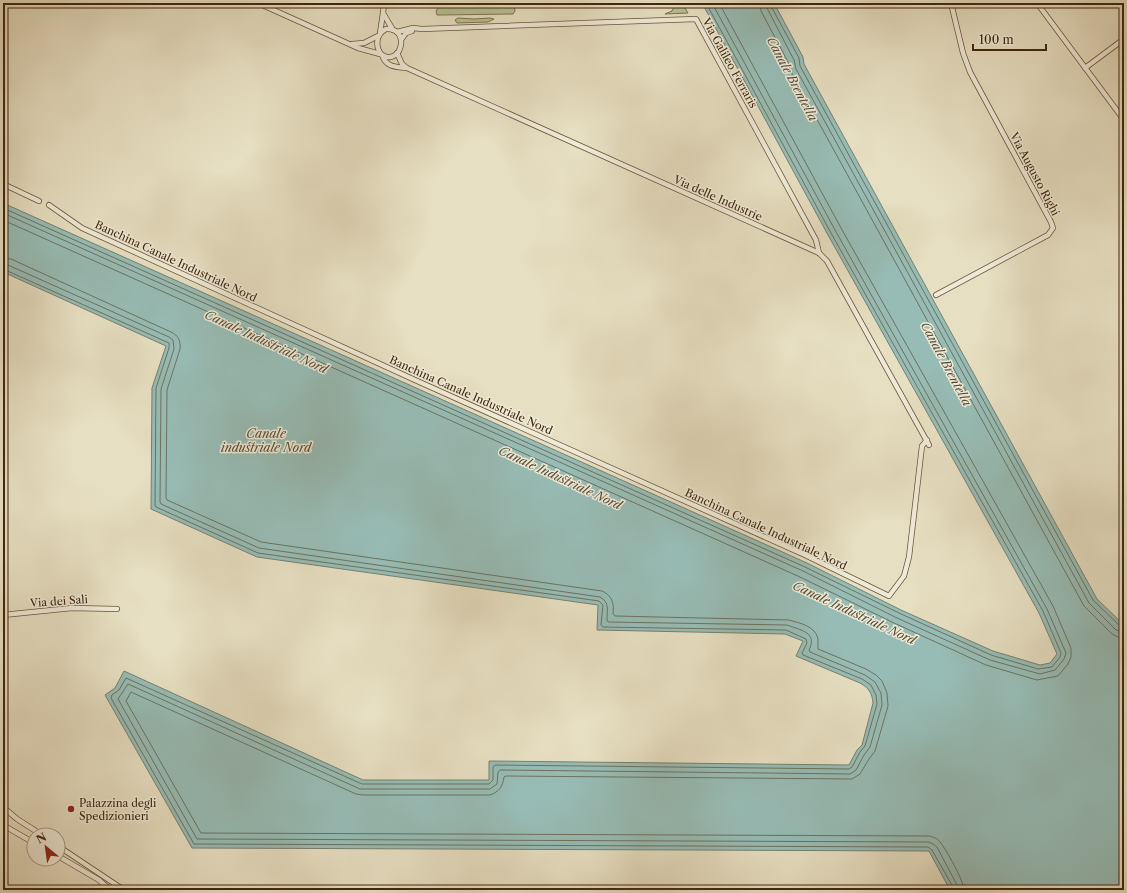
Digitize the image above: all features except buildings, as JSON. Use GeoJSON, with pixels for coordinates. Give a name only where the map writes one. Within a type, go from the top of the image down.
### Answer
{"type":"FeatureCollection","features":[{"type":"Feature","properties":{"kind":"street","name":"Via delle Industrie"},"geometry":{"type":"LineString","coordinates":[[258,3],[362,50],[381,54],[386,63],[389,65],[408,68]]}},
{"type":"Feature","properties":{"kind":"street"},"geometry":{"type":"LineString","coordinates":[[383,13],[401,40],[400,49],[391,57],[381,54],[378,48],[384,3]]}},
{"type":"Feature","properties":{"kind":"street","name":"Via Augusto Righi"},"geometry":{"type":"LineString","coordinates":[[936,296],[1048,235],[1053,228],[1048,216],[970,72],[963,53],[951,3]]}},
{"type":"Feature","properties":{"kind":"street"},"geometry":{"type":"LineString","coordinates":[[1037,3],[1124,120]]}},
{"type":"Feature","properties":{"kind":"street","name":"Via Galileo Ferraris"},"geometry":{"type":"LineString","coordinates":[[395,31],[413,28],[422,29],[696,19],[816,240],[819,253]]}},
{"type":"Feature","properties":{"kind":"street"},"geometry":{"type":"LineString","coordinates":[[379,35],[386,29],[395,31]]}},
{"type":"Feature","properties":{"kind":"street","name":"Via Galileo Ferraris"},"geometry":{"type":"LineString","coordinates":[[401,40],[406,33],[422,29]]}},
{"type":"Feature","properties":{"kind":"street","name":"Via delle Industrie"},"geometry":{"type":"LineString","coordinates":[[348,43],[360,44],[370,41],[379,35]]}},
{"type":"Feature","properties":{"kind":"street"},"geometry":{"type":"LineString","coordinates":[[1085,68],[1124,38]]}},
{"type":"Feature","properties":{"kind":"street","name":"Via delle Industrie"},"geometry":{"type":"LineString","coordinates":[[397,53],[402,64],[408,68],[819,253],[827,261],[928,443]]}},
{"type":"Feature","properties":{"kind":"street"},"geometry":{"type":"LineString","coordinates":[[3,184],[39,201]]}},
{"type":"Feature","properties":{"kind":"street","name":"Banchina Canale Industriale Nord"},"geometry":{"type":"LineString","coordinates":[[49,205],[82,228],[415,380],[805,555],[890,596],[904,576],[922,446],[928,443]]}},
{"type":"Feature","properties":{"kind":"street","name":"Via dei Sali"},"geometry":{"type":"LineString","coordinates":[[3,615],[64,608],[117,609]]}},
{"type":"Feature","properties":{"kind":"street"},"geometry":{"type":"LineString","coordinates":[[3,807],[30,827]]}},
{"type":"Feature","properties":{"kind":"street"},"geometry":{"type":"LineString","coordinates":[[3,825],[26,838]]}},
{"type":"Feature","properties":{"kind":"street"},"geometry":{"type":"LineString","coordinates":[[66,851],[124,890]]}},
{"type":"Feature","properties":{"kind":"street"},"geometry":{"type":"LineString","coordinates":[[66,861],[99,880],[110,890]]}},
{"type":"Feature","properties":{"kind":"green space"},"geometry":{"type":"Polygon","coordinates":[[[442,3],[514,3],[515,11],[513,14],[437,15],[436,11],[442,3]]]}},
{"type":"Feature","properties":{"kind":"green space"},"geometry":{"type":"Polygon","coordinates":[[[676,3],[682,3],[688,13],[665,14],[672,11],[676,3]]]}},
{"type":"Feature","properties":{"kind":"green space"},"geometry":{"type":"Polygon","coordinates":[[[458,18],[494,19],[488,22],[457,23],[455,20],[458,18]]]}},
{"type":"Feature","properties":{"kind":"water"},"geometry":{"type":"Polygon","coordinates":[[[702,3],[774,3],[803,57],[804,64],[1097,599],[1124,625],[1124,890],[950,890],[929,851],[192,848],[105,695],[115,688],[124,671],[363,780],[489,780],[489,761],[849,765],[857,750],[862,745],[873,699],[868,689],[860,683],[796,656],[803,641],[785,634],[597,630],[598,605],[257,557],[151,509],[152,388],[166,346],[3,272],[3,203],[807,563],[901,610],[993,651],[1040,665],[1050,663],[1057,654],[1039,613],[828,235],[702,3]]]}},
{"type":"Feature","properties":{"kind":"place","name":"Palazzina degli Spedizionieri"},"geometry":{"type":"Point","coordinates":[71,809]}},
{"type":"Feature","properties":{"kind":"water label","name":"Canale Brentella"},"geometry":{"type":"Point","coordinates":[792,79]}},
{"type":"Feature","properties":{"kind":"water label","name":"Canale Industriale Nord"},"geometry":{"type":"Point","coordinates":[266,342]}},
{"type":"Feature","properties":{"kind":"water label","name":"Canale Brentella"},"geometry":{"type":"Point","coordinates":[946,364]}},
{"type":"Feature","properties":{"kind":"water label","name":"Canale industriale Nord"},"geometry":{"type":"Point","coordinates":[266,441]}},
{"type":"Feature","properties":{"kind":"water label","name":"Canale Industriale Nord"},"geometry":{"type":"Point","coordinates":[560,478]}},
{"type":"Feature","properties":{"kind":"water label","name":"Canale Industriale Nord"},"geometry":{"type":"Point","coordinates":[854,613]}}]}
